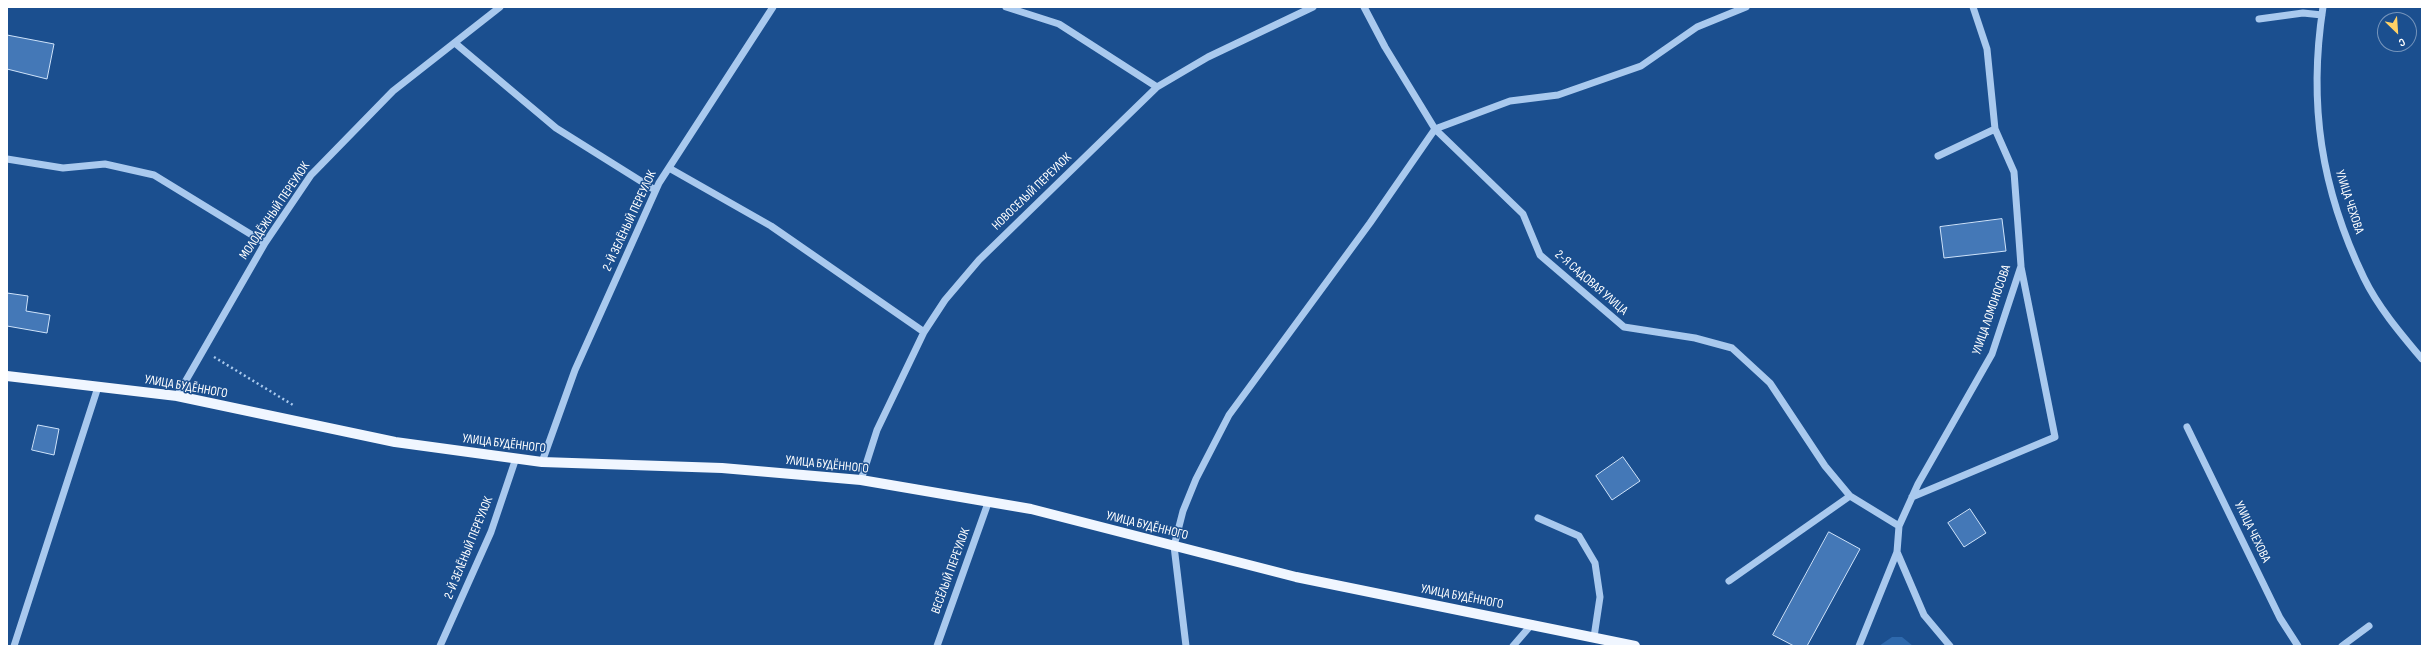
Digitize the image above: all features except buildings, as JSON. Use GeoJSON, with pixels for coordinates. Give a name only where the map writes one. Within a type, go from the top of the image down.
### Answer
{"type":"FeatureCollection","features":[{"type":"Feature","properties":{"kind":"main road","name":"УЛИЦА БУДЁННОГО"},"geometry":{"type":"LineString","coordinates":[[7,376],[178,396],[395,442],[542,462],[722,468],[861,480],[988,503],[1031,509],[1296,578],[1532,624],[1635,646]]}},
{"type":"Feature","properties":{"kind":"street","name":"МОЛОДЁЖНЫЙ ПЕРЕУЛОК"},"geometry":{"type":"LineString","coordinates":[[178,396],[265,244],[312,175],[393,91],[500,7]]}},
{"type":"Feature","properties":{"kind":"street","name":"2-Й ЗЕЛЁНЫЙ ПЕРЕУЛОК"},"geometry":{"type":"LineString","coordinates":[[542,462],[575,370],[655,190],[773,7]]}},
{"type":"Feature","properties":{"kind":"street"},"geometry":{"type":"LineString","coordinates":[[1006,7],[1059,24],[1157,87]]}},
{"type":"Feature","properties":{"kind":"street","name":"НОВОСЕЛЫЙ ПЕРЕУЛОК"},"geometry":{"type":"LineString","coordinates":[[861,480],[877,430],[924,332],[945,300],[979,260],[1157,87],[1208,56],[1313,7]]}},
{"type":"Feature","properties":{"kind":"street","name":"2-Я САДОВАЯ УЛИЦА"},"geometry":{"type":"LineString","coordinates":[[1364,7],[1385,47],[1435,129],[1523,214],[1540,254],[1624,327],[1695,338],[1732,348],[1770,383],[1825,466],[1850,496],[1899,526]]}},
{"type":"Feature","properties":{"kind":"street"},"geometry":{"type":"LineString","coordinates":[[1186,646],[1174,546],[1183,512],[1196,479],[1228,416],[1370,224],[1435,129],[1510,100],[1558,95],[1642,66],[1697,27],[1746,7]]}},
{"type":"Feature","properties":{"kind":"street","name":"УЛИЦА ЛОМОНОСОВА"},"geometry":{"type":"LineString","coordinates":[[1859,646],[1897,552],[1899,526],[1912,497],[1992,354],[2021,266],[2014,172],[1995,129],[1987,49],[1974,7]]}},
{"type":"Feature","properties":{"kind":"street"},"geometry":{"type":"LineString","coordinates":[[2259,19],[2322,11]]}},
{"type":"Feature","properties":{"kind":"street","name":"УЛИЦА ЧЕХОВА"},"geometry":{"type":"LineString","coordinates":[[2322,11],[2317,48],[2316,70],[2322,150],[2327,180],[2364,279],[2403,337],[2422,359]]}},
{"type":"Feature","properties":{"kind":"street"},"geometry":{"type":"LineString","coordinates":[[454,43],[556,128],[655,190]]}},
{"type":"Feature","properties":{"kind":"street"},"geometry":{"type":"LineString","coordinates":[[1938,156],[1995,129]]}},
{"type":"Feature","properties":{"kind":"street"},"geometry":{"type":"LineString","coordinates":[[7,159],[63,168],[105,164],[154,175],[265,244]]}},
{"type":"Feature","properties":{"kind":"street"},"geometry":{"type":"LineString","coordinates":[[669,168],[771,226],[924,332]]}},
{"type":"Feature","properties":{"kind":"street"},"geometry":{"type":"LineString","coordinates":[[1912,497],[2055,437],[2021,266]]}},
{"type":"Feature","properties":{"kind":"street"},"geometry":{"type":"LineString","coordinates":[[14,646],[98,387]]}},
{"type":"Feature","properties":{"kind":"street","name":"УЛИЦА ЧЕХОВА"},"geometry":{"type":"LineString","coordinates":[[2187,427],[2280,618],[2298,646]]}},
{"type":"Feature","properties":{"kind":"street","name":"2-Й ЗЕЛЁНЫЙ ПЕРЕУЛОК"},"geometry":{"type":"LineString","coordinates":[[440,646],[488,539],[516,458]]}},
{"type":"Feature","properties":{"kind":"street"},"geometry":{"type":"LineString","coordinates":[[1729,581],[1850,496]]}},
{"type":"Feature","properties":{"kind":"street","name":"ВЕСЁЛЫЙ ПЕРЕУЛОК"},"geometry":{"type":"LineString","coordinates":[[937,646],[988,503]]}},
{"type":"Feature","properties":{"kind":"street"},"geometry":{"type":"LineString","coordinates":[[1538,518],[1578,536],[1595,563],[1600,597],[1594,637]]}},
{"type":"Feature","properties":{"kind":"street"},"geometry":{"type":"LineString","coordinates":[[1897,552],[1924,615],[1950,646]]}},
{"type":"Feature","properties":{"kind":"street"},"geometry":{"type":"LineString","coordinates":[[1513,646],[1532,624]]}},
{"type":"Feature","properties":{"kind":"street"},"geometry":{"type":"LineString","coordinates":[[2342,646],[2369,626]]}},
{"type":"Feature","properties":{"kind":"path"},"geometry":{"type":"LineString","coordinates":[[204,350],[293,405]]}},
{"type":"Feature","properties":{"kind":"shaded area"},"geometry":{"type":"Polygon","coordinates":[[[1892,637],[1902,637],[1913,646],[1879,646],[1892,637]]]}}]}
